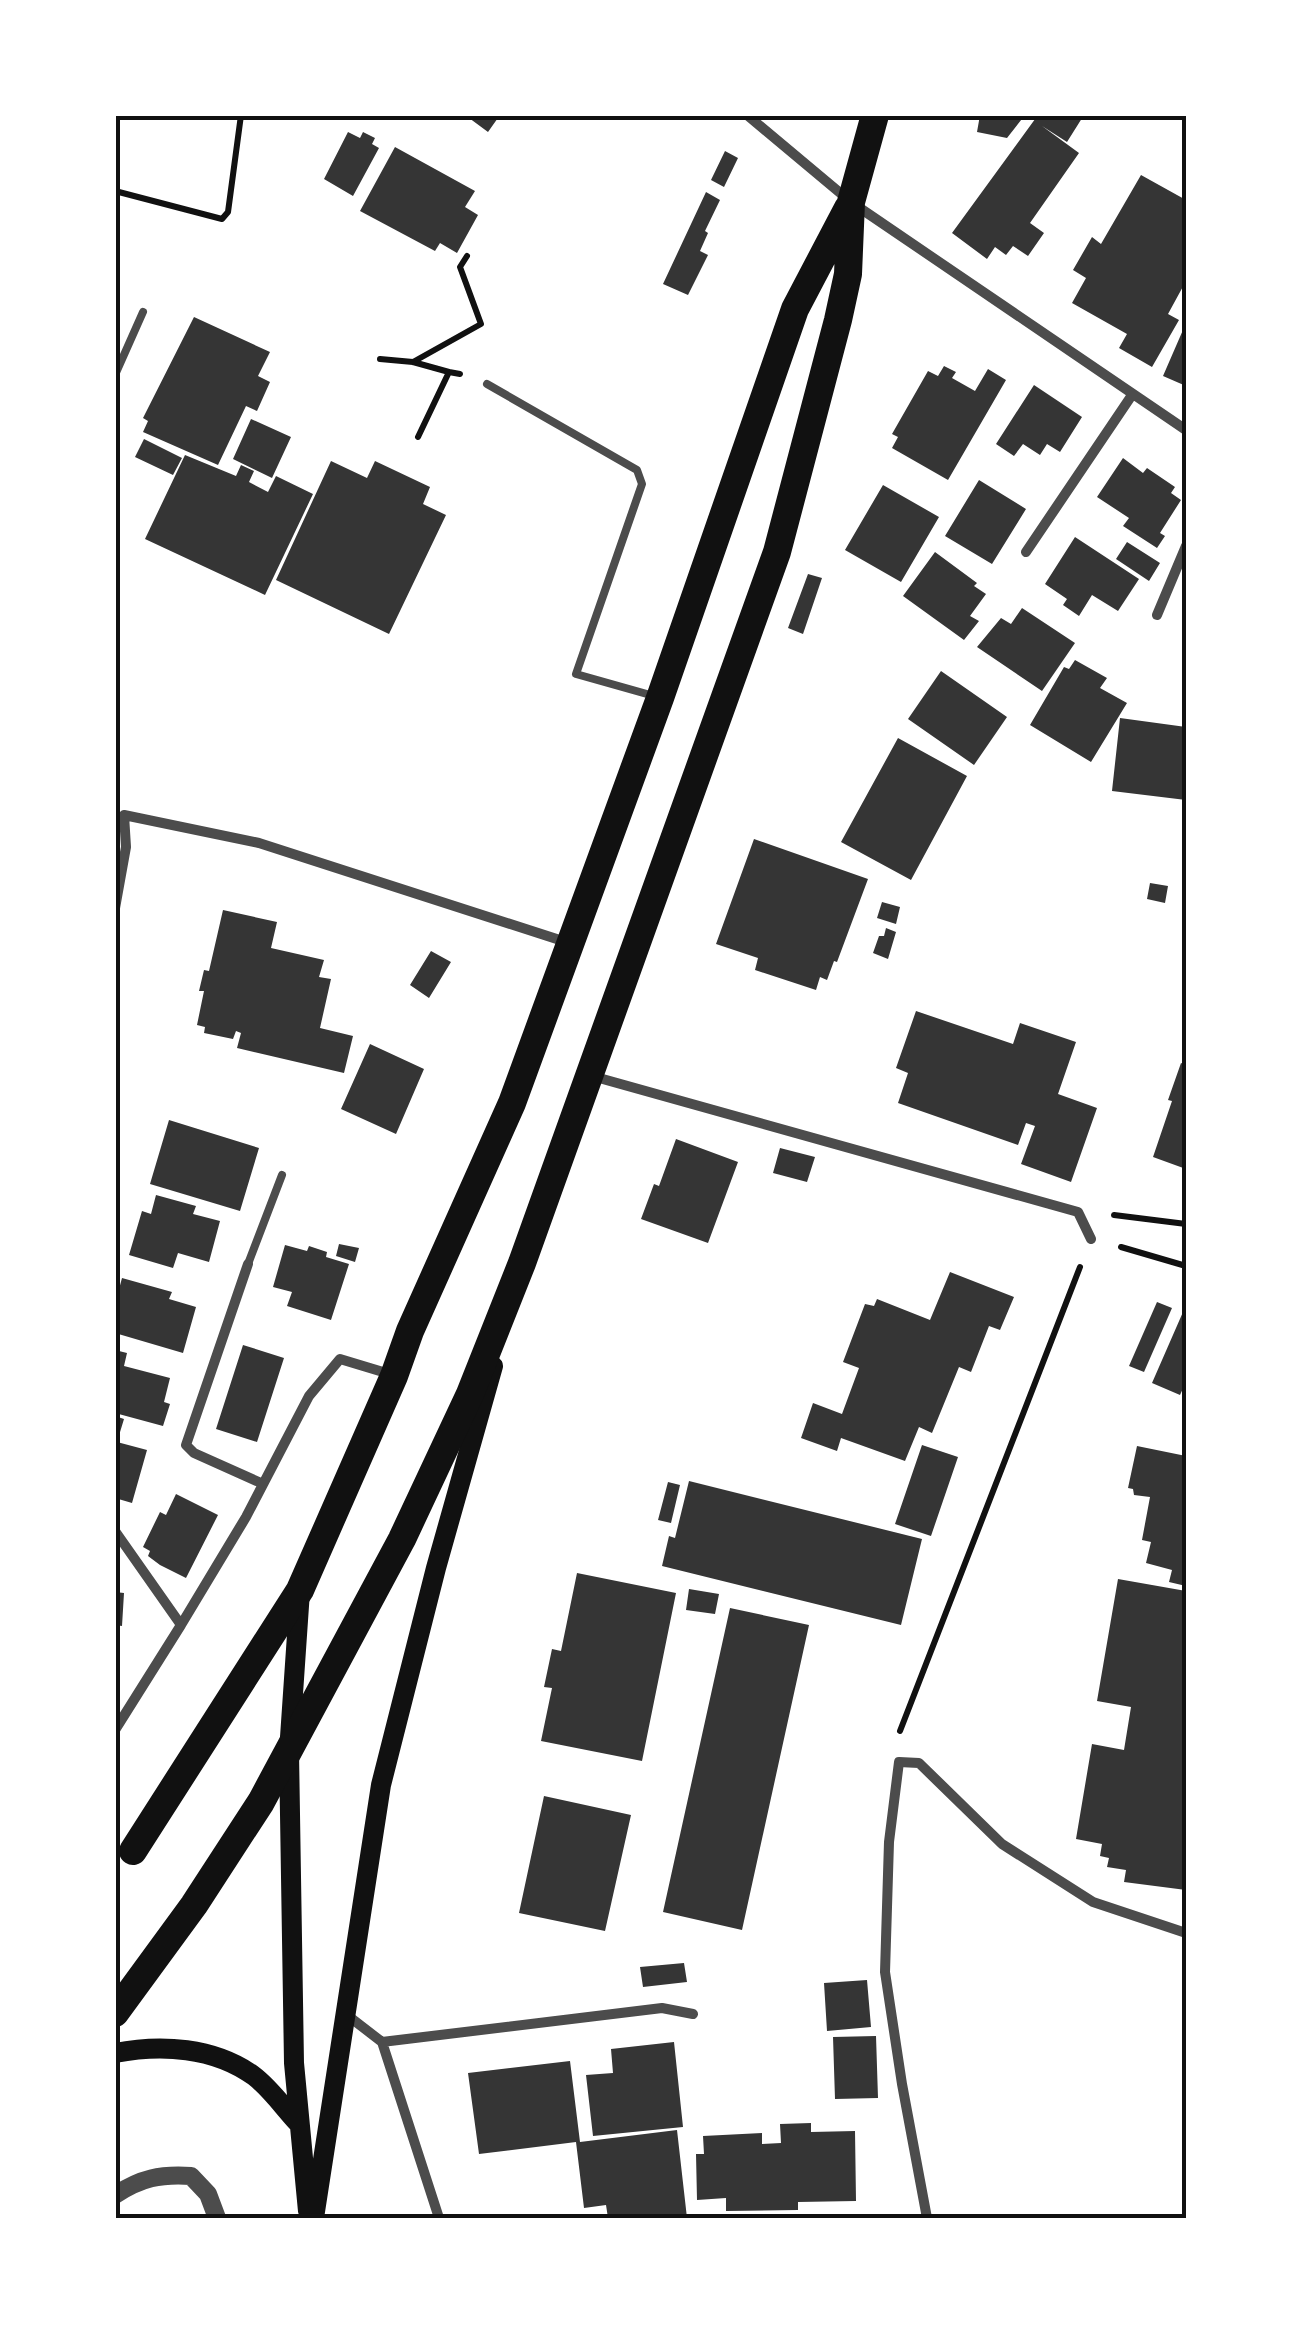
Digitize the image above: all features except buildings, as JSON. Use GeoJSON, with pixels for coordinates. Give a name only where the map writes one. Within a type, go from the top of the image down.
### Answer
{"type":"FeatureCollection","features":[{"type":"Feature","properties":{"kind":"highway"},"geometry":{"type":"LineString","coordinates":[[115,2013],[194,1905],[261,1802],[402,1539],[470,1394],[590,1076],[777,552],[845,290],[852,202],[875,115]]}},
{"type":"Feature","properties":{"kind":"highway"},"geometry":{"type":"LineString","coordinates":[[133,1851],[300,1590],[394,1376],[410,1331],[512,1103],[660,698],[795,309],[852,202]]}},
{"type":"Feature","properties":{"kind":"main road"},"geometry":{"type":"LineString","coordinates":[[311,2218],[347,2016],[381,1785],[436,1568],[522,1262]]}},
{"type":"Feature","properties":{"kind":"main road"},"geometry":{"type":"LineString","coordinates":[[300,1590],[289,1752],[294,2063],[311,2218]]}},
{"type":"Feature","properties":{"kind":"main road"},"geometry":{"type":"LineString","coordinates":[[115,2053],[177,2048],[218,2058],[254,2076],[298,2123]]}},
{"type":"Feature","properties":{"kind":"street"},"geometry":{"type":"LineString","coordinates":[[747,115],[852,202],[1186,430]]}},
{"type":"Feature","properties":{"kind":"street"},"geometry":{"type":"LineString","coordinates":[[1026,552],[1132,395]]}},
{"type":"Feature","properties":{"kind":"street"},"geometry":{"type":"LineString","coordinates":[[1157,615],[1186,546]]}},
{"type":"Feature","properties":{"kind":"street"},"geometry":{"type":"LineString","coordinates":[[115,908],[126,848],[120,816],[259,842],[571,943]]}},
{"type":"Feature","properties":{"kind":"street"},"geometry":{"type":"LineString","coordinates":[[590,1076],[1078,1212],[1091,1239]]}},
{"type":"Feature","properties":{"kind":"street"},"geometry":{"type":"LineString","coordinates":[[248,1264],[186,1445],[194,1453],[261,1483]]}},
{"type":"Feature","properties":{"kind":"street"},"geometry":{"type":"LineString","coordinates":[[115,1730],[246,1517],[309,1396],[340,1359],[394,1376]]}},
{"type":"Feature","properties":{"kind":"street"},"geometry":{"type":"LineString","coordinates":[[115,1531],[182,1625]]}},
{"type":"Feature","properties":{"kind":"street"},"geometry":{"type":"LineString","coordinates":[[927,2218],[885,1972],[889,1842],[899,1762],[919,1763],[1002,1844],[1094,1902],[1186,1932]]}},
{"type":"Feature","properties":{"kind":"street"},"geometry":{"type":"LineString","coordinates":[[382,2042],[662,2008],[693,2014]]}},
{"type":"Feature","properties":{"kind":"street"},"geometry":{"type":"LineString","coordinates":[[347,2016],[382,2042],[438,2218]]}},
{"type":"Feature","properties":{"kind":"street"},"geometry":{"type":"LineString","coordinates":[[115,2195],[158,2174],[191,2176],[208,2194],[217,2218]]}},
{"type":"Feature","properties":{"kind":"lane"},"geometry":{"type":"LineString","coordinates":[[115,375],[143,312]]}},
{"type":"Feature","properties":{"kind":"lane"},"geometry":{"type":"LineString","coordinates":[[487,384],[637,470],[642,484],[576,674],[660,698]]}},
{"type":"Feature","properties":{"kind":"lane"},"geometry":{"type":"LineString","coordinates":[[248,1264],[282,1176]]}},
{"type":"Feature","properties":{"kind":"path"},"geometry":{"type":"LineString","coordinates":[[115,191],[222,218],[228,212],[242,115]]}},
{"type":"Feature","properties":{"kind":"path"},"geometry":{"type":"LineString","coordinates":[[413,362],[481,324],[460,267],[467,256]]}},
{"type":"Feature","properties":{"kind":"path"},"geometry":{"type":"LineString","coordinates":[[380,358],[469,375],[487,384]]}},
{"type":"Feature","properties":{"kind":"path"},"geometry":{"type":"LineString","coordinates":[[418,438],[449,372]]}},
{"type":"Feature","properties":{"kind":"path"},"geometry":{"type":"LineString","coordinates":[[1078,1212],[1186,1224]]}},
{"type":"Feature","properties":{"kind":"path"},"geometry":{"type":"LineString","coordinates":[[899,1762],[897,1737],[1091,1239],[1186,1266]]}}]}
